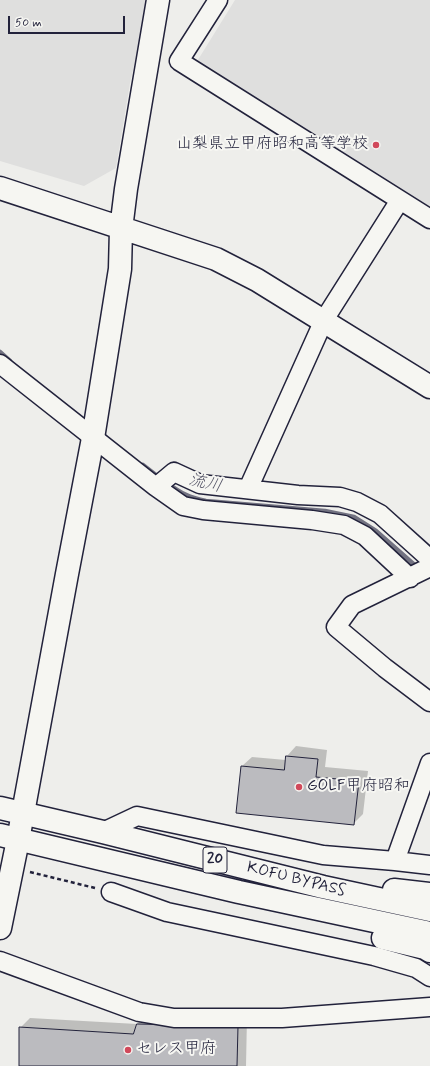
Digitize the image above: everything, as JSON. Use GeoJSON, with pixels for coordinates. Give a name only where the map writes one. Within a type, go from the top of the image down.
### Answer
{"type":"FeatureCollection","features":[{"type":"Feature","properties":{"kind":"main road"},"geometry":{"type":"LineString","coordinates":[[0,928],[12,868],[9,837],[23,813],[93,438],[120,269],[121,229],[126,189],[158,0]]}},
{"type":"Feature","properties":{"kind":"main road"},"geometry":{"type":"LineString","coordinates":[[0,188],[216,259],[257,280],[324,320],[430,387]]}},
{"type":"Feature","properties":{"kind":"main road","name":"KOFU BYPASS"},"geometry":{"type":"LineString","coordinates":[[0,808],[323,887],[430,910]]}},
{"type":"Feature","properties":{"kind":"main road","name":"KOFU BYPASS"},"geometry":{"type":"LineString","coordinates":[[9,837],[239,892],[430,933]]}},
{"type":"Feature","properties":{"kind":"main road"},"geometry":{"type":"LineString","coordinates":[[323,887],[395,890],[430,894]]}},
{"type":"Feature","properties":{"kind":"main road"},"geometry":{"type":"LineString","coordinates":[[239,892],[315,920],[425,948],[430,951]]}},
{"type":"Feature","properties":{"kind":"street"},"geometry":{"type":"LineString","coordinates":[[218,0],[179,61],[430,219]]}},
{"type":"Feature","properties":{"kind":"street"},"geometry":{"type":"LineString","coordinates":[[248,489],[324,320],[400,200]]}},
{"type":"Feature","properties":{"kind":"street"},"geometry":{"type":"LineString","coordinates":[[0,364],[156,487],[183,506],[203,510],[312,520],[344,525],[365,536],[410,578]]}},
{"type":"Feature","properties":{"kind":"street"},"geometry":{"type":"LineString","coordinates":[[156,487],[174,472],[200,484],[340,497],[357,502],[380,514],[430,559]]}},
{"type":"Feature","properties":{"kind":"street"},"geometry":{"type":"LineString","coordinates":[[430,568],[352,605],[336,627],[384,668],[430,702]]}},
{"type":"Feature","properties":{"kind":"street"},"geometry":{"type":"LineString","coordinates":[[395,861],[430,763]]}},
{"type":"Feature","properties":{"kind":"street"},"geometry":{"type":"LineString","coordinates":[[103,832],[137,816],[323,855],[430,865]]}},
{"type":"Feature","properties":{"kind":"street"},"geometry":{"type":"LineString","coordinates":[[111,892],[167,912],[374,956],[416,968],[430,977]]}},
{"type":"Feature","properties":{"kind":"street"},"geometry":{"type":"LineString","coordinates":[[0,961],[139,1012],[174,1018],[282,1018],[430,1007]]}},
{"type":"Feature","properties":{"kind":"path"},"geometry":{"type":"LineString","coordinates":[[12,868],[111,892]]}},
{"type":"Feature","properties":{"kind":"shaded area"},"geometry":{"type":"Polygon","coordinates":[[[0,0],[149,0],[130,83],[116,168],[84,186],[0,161],[0,0]]]}},
{"type":"Feature","properties":{"kind":"shaded area","name":"山梨県立甲府昭和高等学校"},"geometry":{"type":"Polygon","coordinates":[[[235,0],[430,0],[430,212],[196,63],[235,0]]]}},
{"type":"Feature","properties":{"kind":"building","name":"GOLF甲府昭和"},"geometry":{"type":"Polygon","coordinates":[[[286,756],[318,759],[316,777],[359,781],[354,825],[236,813],[241,766],[284,770],[286,756]]]}},
{"type":"Feature","properties":{"kind":"building","name":"セレス甲府"},"geometry":{"type":"Polygon","coordinates":[[[137,1024],[238,1026],[237,1066],[19,1066],[19,1027],[133,1034],[137,1024]]]}},
{"type":"Feature","properties":{"kind":"waterway","name":"流川"},"geometry":{"type":"LineString","coordinates":[[0,352],[10,361]]}},
{"type":"Feature","properties":{"kind":"waterway","name":"流川"},"geometry":{"type":"LineString","coordinates":[[143,465],[161,479]]}},
{"type":"Feature","properties":{"kind":"waterway","name":"流川"},"geometry":{"type":"LineString","coordinates":[[167,483],[185,495],[206,501],[325,511],[354,517],[376,531],[418,568]]}},
{"type":"Feature","properties":{"kind":"place","name":"山梨県立甲府昭和高等学校"},"geometry":{"type":"Point","coordinates":[376,145]}},
{"type":"Feature","properties":{"kind":"place","name":"GOLF甲府昭和"},"geometry":{"type":"Point","coordinates":[299,787]}},
{"type":"Feature","properties":{"kind":"place","name":"セレス甲府"},"geometry":{"type":"Point","coordinates":[128,1050]}}]}
